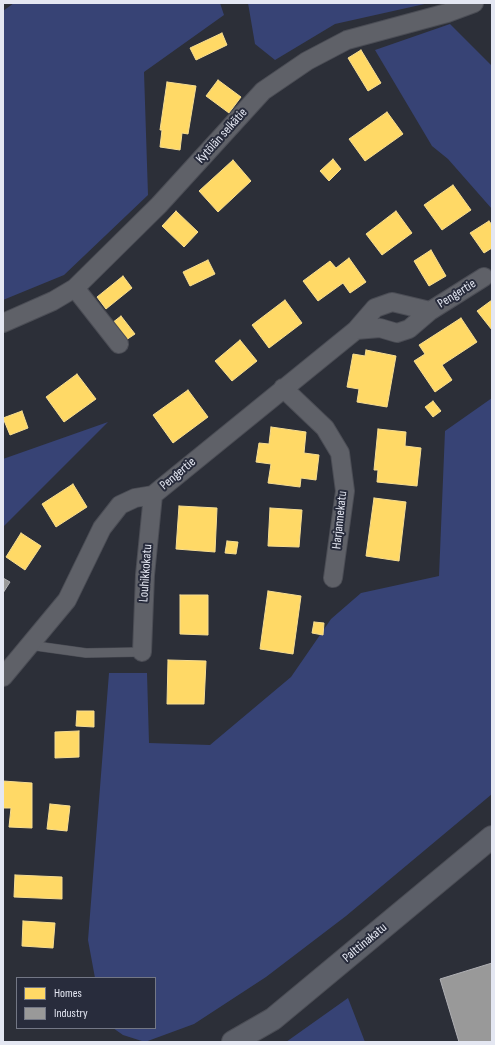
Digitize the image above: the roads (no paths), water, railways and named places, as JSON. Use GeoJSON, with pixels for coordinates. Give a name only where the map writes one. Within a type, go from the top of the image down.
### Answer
{"type":"FeatureCollection","features":[{"type":"Feature","properties":{"kind":"street","name":"Kytölän selkätie"},"geometry":{"type":"LineString","coordinates":[[3,323],[53,301],[76,288],[159,205],[263,91],[306,61],[347,40],[447,13],[474,3]]}},
{"type":"Feature","properties":{"kind":"street","name":"Pengertie"},"geometry":{"type":"LineString","coordinates":[[356,330],[380,328],[397,332],[409,329],[430,311],[484,277]]}},
{"type":"Feature","properties":{"kind":"street"},"geometry":{"type":"LineString","coordinates":[[76,288],[119,344]]}},
{"type":"Feature","properties":{"kind":"street","name":"Pengertie"},"geometry":{"type":"LineString","coordinates":[[3,677],[67,600],[102,528],[120,505],[136,498],[153,495],[356,330],[375,308],[392,302],[430,311]]}},
{"type":"Feature","properties":{"kind":"street","name":"Harjannekatu"},"geometry":{"type":"LineString","coordinates":[[283,388],[325,428],[340,453],[345,491],[333,578]]}},
{"type":"Feature","properties":{"kind":"street","name":"Louhikkokatu"},"geometry":{"type":"LineString","coordinates":[[142,652],[144,575],[153,495]]}},
{"type":"Feature","properties":{"kind":"street","name":"Palttinakatu"},"geometry":{"type":"LineString","coordinates":[[233,1042],[273,1019],[492,837]]}},
{"type":"Feature","properties":{"kind":"lane"},"geometry":{"type":"LineString","coordinates":[[29,645],[86,653],[142,652]]}}]}
